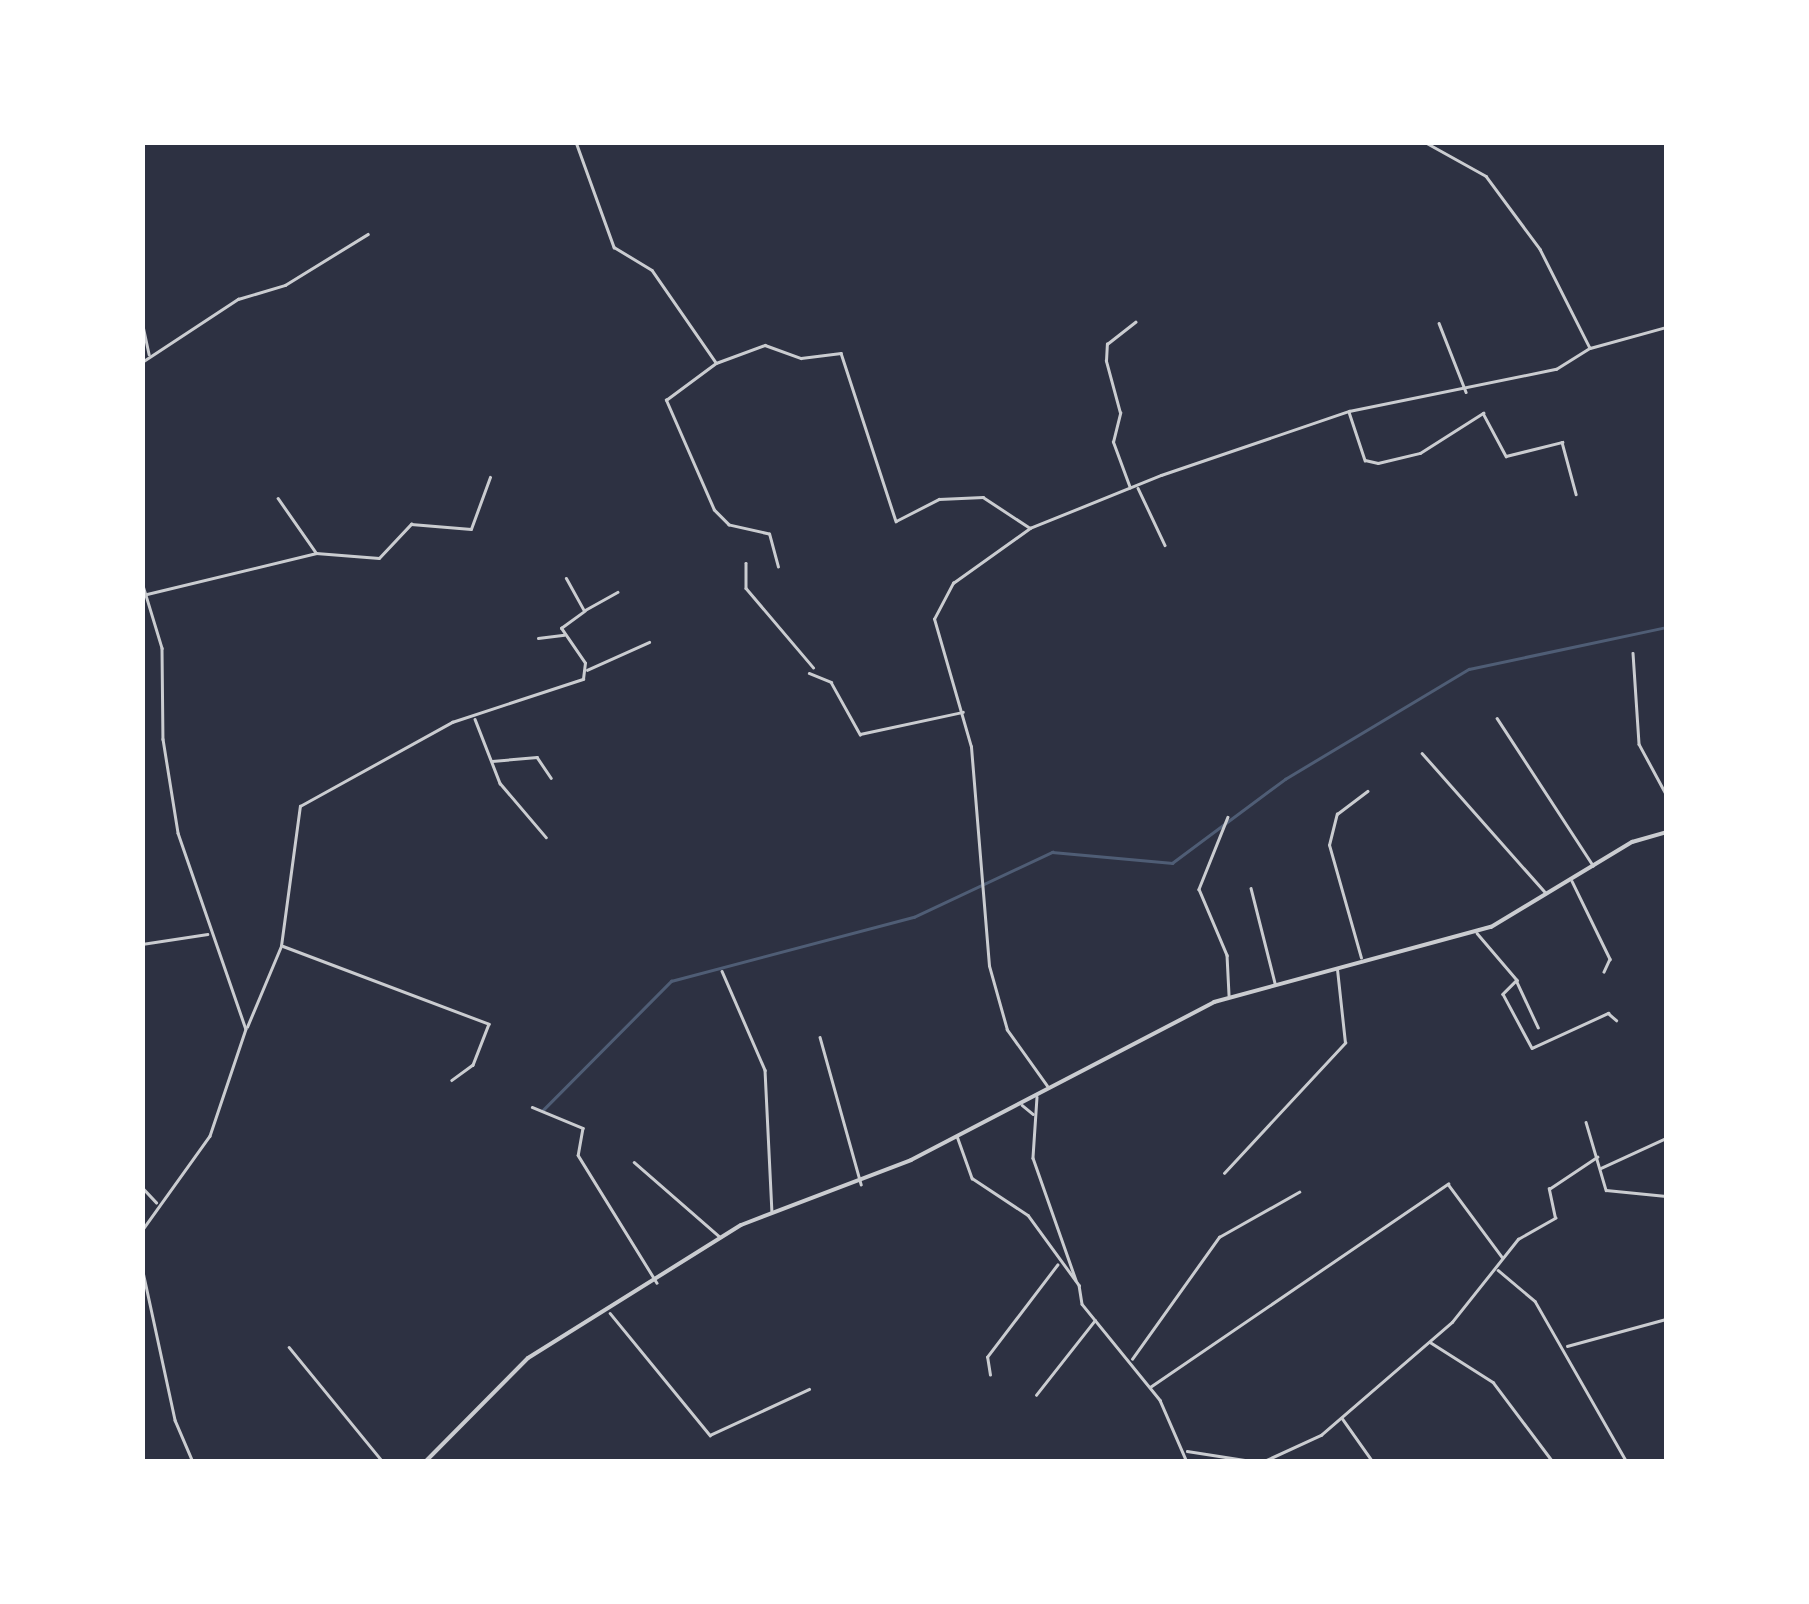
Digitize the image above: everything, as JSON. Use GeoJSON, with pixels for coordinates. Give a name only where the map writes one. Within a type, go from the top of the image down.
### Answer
{"type":"FeatureCollection","features":[{"type":"Feature","properties":{"kind":"street"},"geometry":{"type":"LineString","coordinates":[[576,142],[614,247],[652,270],[716,362]]}},
{"type":"Feature","properties":{"kind":"street"},"geometry":{"type":"LineString","coordinates":[[1425,142],[1486,176],[1540,249],[1590,348]]}},
{"type":"Feature","properties":{"kind":"street"},"geometry":{"type":"LineString","coordinates":[[142,362],[238,298],[285,285],[368,234]]}},
{"type":"Feature","properties":{"kind":"street"},"geometry":{"type":"LineString","coordinates":[[142,322],[150,356]]}},
{"type":"Feature","properties":{"kind":"street"},"geometry":{"type":"LineString","coordinates":[[1131,489],[1113,442],[1120,413],[1106,360],[1107,344],[1135,322]]}},
{"type":"Feature","properties":{"kind":"street"},"geometry":{"type":"LineString","coordinates":[[1439,324],[1466,392]]}},
{"type":"Feature","properties":{"kind":"street"},"geometry":{"type":"LineString","coordinates":[[1047,1086],[1008,1030],[989,966],[964,712],[934,618],[952,583],[1030,528],[1137,486],[1349,411],[1466,392],[1556,369],[1590,348],[1666,327]]}},
{"type":"Feature","properties":{"kind":"street"},"geometry":{"type":"LineString","coordinates":[[778,567],[769,534],[729,525],[714,510],[690,438],[668,409],[666,400],[716,362],[765,345],[800,358],[841,353],[896,521],[939,500],[982,497],[1030,528]]}},
{"type":"Feature","properties":{"kind":"street"},"geometry":{"type":"LineString","coordinates":[[1349,411],[1366,460],[1378,463],[1420,453],[1483,413],[1506,456],[1562,442],[1576,494]]}},
{"type":"Feature","properties":{"kind":"street"},"geometry":{"type":"LineString","coordinates":[[146,595],[316,552],[379,558],[412,524],[471,529],[490,477]]}},
{"type":"Feature","properties":{"kind":"street"},"geometry":{"type":"LineString","coordinates":[[1137,486],[1165,545]]}},
{"type":"Feature","properties":{"kind":"street"},"geometry":{"type":"LineString","coordinates":[[278,498],[316,552]]}},
{"type":"Feature","properties":{"kind":"street"},"geometry":{"type":"LineString","coordinates":[[746,562],[746,588],[814,668],[860,734],[964,712]]}},
{"type":"Feature","properties":{"kind":"street"},"geometry":{"type":"LineString","coordinates":[[566,579],[584,611]]}},
{"type":"Feature","properties":{"kind":"street"},"geometry":{"type":"LineString","coordinates":[[142,582],[162,648],[162,739],[178,834],[209,934],[246,1028]]}},
{"type":"Feature","properties":{"kind":"street"},"geometry":{"type":"LineString","coordinates":[[586,670],[562,623],[616,592]]}},
{"type":"Feature","properties":{"kind":"street"},"geometry":{"type":"LineString","coordinates":[[538,638],[566,635]]}},
{"type":"Feature","properties":{"kind":"street"},"geometry":{"type":"LineString","coordinates":[[142,1232],[150,1213],[215,1126],[246,1028],[281,946],[300,806],[348,772],[380,767],[415,740],[574,684],[586,670],[649,642]]}},
{"type":"Feature","properties":{"kind":"street"},"geometry":{"type":"LineString","coordinates":[[1633,653],[1639,744],[1666,794]]}},
{"type":"Feature","properties":{"kind":"street"},"geometry":{"type":"LineString","coordinates":[[809,673],[814,668]]}},
{"type":"Feature","properties":{"kind":"street"},"geometry":{"type":"LineString","coordinates":[[474,717],[489,757],[546,836]]}},
{"type":"Feature","properties":{"kind":"street"},"geometry":{"type":"LineString","coordinates":[[1498,718],[1593,866]]}},
{"type":"Feature","properties":{"kind":"street"},"geometry":{"type":"LineString","coordinates":[[1422,754],[1548,894]]}},
{"type":"Feature","properties":{"kind":"street"},"geometry":{"type":"LineString","coordinates":[[489,757],[498,764],[537,758],[551,778]]}},
{"type":"Feature","properties":{"kind":"street"},"geometry":{"type":"LineString","coordinates":[[1361,958],[1329,845],[1337,814],[1367,792]]}},
{"type":"Feature","properties":{"kind":"street"},"geometry":{"type":"LineString","coordinates":[[1228,817],[1198,889],[1227,955],[1229,996]]}},
{"type":"Feature","properties":{"kind":"street"},"geometry":{"type":"LineString","coordinates":[[426,1462],[528,1358],[657,1283],[721,1238],[772,1211],[861,1184],[1229,996],[1361,958],[1476,932],[1593,866],[1666,832]]}},
{"type":"Feature","properties":{"kind":"street"},"geometry":{"type":"LineString","coordinates":[[1572,881],[1610,959],[1604,972]]}},
{"type":"Feature","properties":{"kind":"street"},"geometry":{"type":"LineString","coordinates":[[1250,888],[1276,984]]}},
{"type":"Feature","properties":{"kind":"street"},"geometry":{"type":"LineString","coordinates":[[1476,932],[1517,980],[1538,1027]]}},
{"type":"Feature","properties":{"kind":"street"},"geometry":{"type":"LineString","coordinates":[[142,944],[209,934]]}},
{"type":"Feature","properties":{"kind":"street"},"geometry":{"type":"LineString","coordinates":[[281,946],[489,1024],[473,1065],[452,1080]]}},
{"type":"Feature","properties":{"kind":"street"},"geometry":{"type":"LineString","coordinates":[[1224,1173],[1345,1043],[1337,968]]}},
{"type":"Feature","properties":{"kind":"street"},"geometry":{"type":"LineString","coordinates":[[722,971],[766,1070],[772,1211]]}},
{"type":"Feature","properties":{"kind":"street"},"geometry":{"type":"LineString","coordinates":[[1517,980],[1503,994],[1532,1048],[1608,1012],[1616,1020]]}},
{"type":"Feature","properties":{"kind":"street"},"geometry":{"type":"LineString","coordinates":[[820,1038],[861,1184]]}},
{"type":"Feature","properties":{"kind":"street"},"geometry":{"type":"LineString","coordinates":[[1037,1096],[1033,1158],[1076,1282],[1096,1319],[1150,1386],[1186,1452],[1186,1462]]}},
{"type":"Feature","properties":{"kind":"street"},"geometry":{"type":"LineString","coordinates":[[1022,1104],[1034,1115]]}},
{"type":"Feature","properties":{"kind":"street"},"geometry":{"type":"LineString","coordinates":[[532,1107],[583,1128],[578,1155],[657,1283]]}},
{"type":"Feature","properties":{"kind":"street"},"geometry":{"type":"LineString","coordinates":[[1586,1122],[1600,1168],[1614,1195],[1666,1196]]}},
{"type":"Feature","properties":{"kind":"street"},"geometry":{"type":"LineString","coordinates":[[958,1134],[972,1178],[1028,1214],[1058,1264],[1076,1282]]}},
{"type":"Feature","properties":{"kind":"street"},"geometry":{"type":"LineString","coordinates":[[1600,1168],[1666,1138]]}},
{"type":"Feature","properties":{"kind":"street"},"geometry":{"type":"LineString","coordinates":[[1186,1452],[1207,1447],[1260,1462],[1296,1453],[1429,1341],[1504,1260],[1554,1218],[1550,1189],[1597,1157]]}},
{"type":"Feature","properties":{"kind":"street"},"geometry":{"type":"LineString","coordinates":[[634,1162],[721,1238]]}},
{"type":"Feature","properties":{"kind":"street"},"geometry":{"type":"LineString","coordinates":[[1150,1386],[1448,1184],[1504,1260]]}},
{"type":"Feature","properties":{"kind":"street"},"geometry":{"type":"LineString","coordinates":[[142,1187],[157,1204]]}},
{"type":"Feature","properties":{"kind":"street"},"geometry":{"type":"LineString","coordinates":[[1131,1360],[1220,1238],[1299,1192]]}},
{"type":"Feature","properties":{"kind":"street"},"geometry":{"type":"LineString","coordinates":[[142,1216],[150,1213]]}},
{"type":"Feature","properties":{"kind":"street"},"geometry":{"type":"LineString","coordinates":[[990,1375],[987,1358],[1058,1264]]}},
{"type":"Feature","properties":{"kind":"street"},"geometry":{"type":"LineString","coordinates":[[142,1268],[167,1392],[193,1462]]}},
{"type":"Feature","properties":{"kind":"street"},"geometry":{"type":"LineString","coordinates":[[1497,1270],[1534,1301],[1565,1347],[1627,1462]]}},
{"type":"Feature","properties":{"kind":"street"},"geometry":{"type":"LineString","coordinates":[[610,1312],[710,1435],[809,1389]]}},
{"type":"Feature","properties":{"kind":"street"},"geometry":{"type":"LineString","coordinates":[[1036,1395],[1096,1319]]}},
{"type":"Feature","properties":{"kind":"street"},"geometry":{"type":"LineString","coordinates":[[1565,1347],[1666,1319]]}},
{"type":"Feature","properties":{"kind":"street"},"geometry":{"type":"LineString","coordinates":[[1429,1341],[1494,1382],[1553,1462]]}},
{"type":"Feature","properties":{"kind":"street"},"geometry":{"type":"LineString","coordinates":[[288,1346],[383,1462]]}},
{"type":"Feature","properties":{"kind":"street"},"geometry":{"type":"LineString","coordinates":[[1341,1418],[1373,1462]]}},
{"type":"Feature","properties":{"kind":"waterway"},"geometry":{"type":"LineString","coordinates":[[543,1110],[671,981],[914,917],[1052,852],[1172,863],[1285,779],[1469,669],[1666,627]]}}]}
